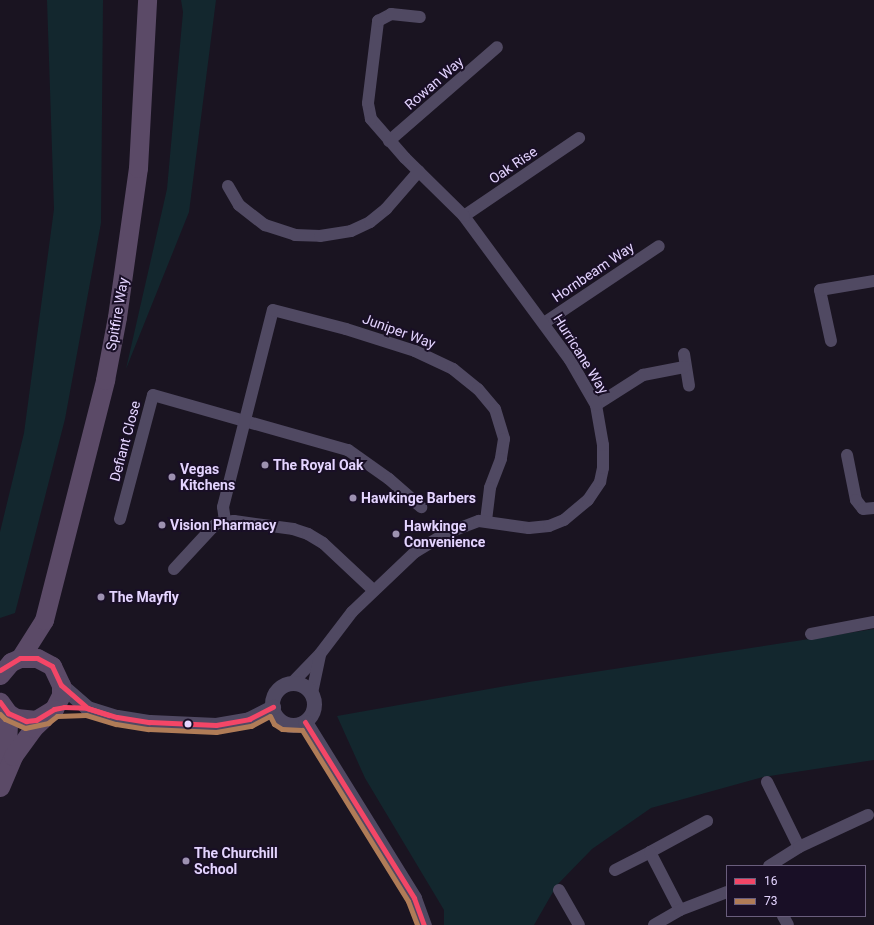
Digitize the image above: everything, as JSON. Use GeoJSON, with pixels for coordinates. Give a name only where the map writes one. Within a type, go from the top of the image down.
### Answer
{"type":"FeatureCollection","features":[{"type":"Feature","properties":{"kind":"main road","name":"Spitfire Way"},"geometry":{"type":"LineString","coordinates":[[20,658],[44,620],[105,380],[118,309],[138,168],[147,0]]}},
{"type":"Feature","properties":{"kind":"main road","name":"Spitfire Way"},"geometry":{"type":"LineString","coordinates":[[44,620],[47,649],[52,666],[61,685]]}},
{"type":"Feature","properties":{"kind":"main road"},"geometry":{"type":"LineString","coordinates":[[1,671],[20,658],[37,658],[52,666]]}},
{"type":"Feature","properties":{"kind":"main road"},"geometry":{"type":"LineString","coordinates":[[3,779],[23,741],[50,713],[61,695],[61,685]]}},
{"type":"Feature","properties":{"kind":"main road"},"geometry":{"type":"LineString","coordinates":[[1,704],[8,713],[26,721],[50,713]]}},
{"type":"Feature","properties":{"kind":"main road"},"geometry":{"type":"LineString","coordinates":[[1,704],[8,724],[3,779]]}},
{"type":"Feature","properties":{"kind":"street","name":"Hurricane Way"},"geometry":{"type":"LineString","coordinates":[[292,683],[320,654],[352,612],[373,590],[415,552],[431,542],[466,525],[486,520],[528,528],[541,527],[564,520],[583,507],[600,482],[604,460],[596,405],[586,385],[544,323],[464,216],[389,141],[376,126],[368,110],[377,24],[381,18],[391,14],[420,17]]}},
{"type":"Feature","properties":{"kind":"street","name":"Rowan Way"},"geometry":{"type":"LineString","coordinates":[[389,141],[497,47]]}},
{"type":"Feature","properties":{"kind":"street","name":"Oak Rise"},"geometry":{"type":"LineString","coordinates":[[464,216],[579,138]]}},
{"type":"Feature","properties":{"kind":"street"},"geometry":{"type":"LineString","coordinates":[[228,186],[239,205],[265,225],[295,235],[320,236],[351,231],[370,222],[386,209],[420,171]]}},
{"type":"Feature","properties":{"kind":"street","name":"Hornbeam Way"},"geometry":{"type":"LineString","coordinates":[[544,323],[659,246]]}},
{"type":"Feature","properties":{"kind":"street"},"geometry":{"type":"LineString","coordinates":[[831,341],[820,290],[874,281]]}},
{"type":"Feature","properties":{"kind":"street","name":"Juniper Way"},"geometry":{"type":"LineString","coordinates":[[246,419],[273,310],[346,329],[415,352],[459,373],[484,395],[500,417],[504,439],[504,450],[490,488],[486,520]]}},
{"type":"Feature","properties":{"kind":"street"},"geometry":{"type":"LineString","coordinates":[[596,405],[643,375],[684,361],[689,386]]}},
{"type":"Feature","properties":{"kind":"street","name":"Defiant Close"},"geometry":{"type":"LineString","coordinates":[[120,519],[153,395],[246,419],[348,450],[389,479],[421,507]]}},
{"type":"Feature","properties":{"kind":"street"},"geometry":{"type":"LineString","coordinates":[[225,521],[224,507],[246,419]]}},
{"type":"Feature","properties":{"kind":"street"},"geometry":{"type":"LineString","coordinates":[[847,455],[856,500],[863,508],[874,508]]}},
{"type":"Feature","properties":{"kind":"street"},"geometry":{"type":"LineString","coordinates":[[174,569],[212,528],[225,521],[279,526],[308,534],[323,543],[373,590]]}},
{"type":"Feature","properties":{"kind":"street"},"geometry":{"type":"LineString","coordinates":[[811,634],[837,624],[874,622]]}},
{"type":"Feature","properties":{"kind":"street","name":"Hurricane Way"},"geometry":{"type":"LineString","coordinates":[[312,693],[320,654]]}},
{"type":"Feature","properties":{"kind":"street"},"geometry":{"type":"LineString","coordinates":[[292,683],[302,685],[312,693],[314,707],[305,722],[299,724],[285,723],[279,719],[272,707],[276,693],[281,687],[292,683]]}},
{"type":"Feature","properties":{"kind":"street"},"geometry":{"type":"LineString","coordinates":[[61,685],[87,708]]}},
{"type":"Feature","properties":{"kind":"street"},"geometry":{"type":"LineString","coordinates":[[50,713],[87,708],[117,717],[150,722],[216,725],[249,719],[272,707]]}},
{"type":"Feature","properties":{"kind":"street"},"geometry":{"type":"LineString","coordinates":[[305,722],[414,898],[424,925]]}},
{"type":"Feature","properties":{"kind":"street"},"geometry":{"type":"LineString","coordinates":[[767,782],[799,847]]}},
{"type":"Feature","properties":{"kind":"street"},"geometry":{"type":"LineString","coordinates":[[771,865],[799,847],[868,815]]}},
{"type":"Feature","properties":{"kind":"street"},"geometry":{"type":"LineString","coordinates":[[615,870],[707,821]]}},
{"type":"Feature","properties":{"kind":"street"},"geometry":{"type":"LineString","coordinates":[[650,852],[680,910]]}},
{"type":"Feature","properties":{"kind":"street"},"geometry":{"type":"LineString","coordinates":[[559,890],[579,925]]}},
{"type":"Feature","properties":{"kind":"street"},"geometry":{"type":"LineString","coordinates":[[654,925],[680,910],[726,892]]}},
{"type":"Feature","properties":{"kind":"shaded area"},"geometry":{"type":"Polygon","coordinates":[[[47,0],[103,0],[101,223],[65,419],[15,613],[0,618],[0,532],[24,433],[54,209],[47,0]]]}},
{"type":"Feature","properties":{"kind":"shaded area"},"geometry":{"type":"Polygon","coordinates":[[[181,0],[216,0],[189,212],[126,369],[167,189],[183,12],[181,0]]]}},
{"type":"Feature","properties":{"kind":"shaded area"},"geometry":{"type":"Polygon","coordinates":[[[874,629],[874,760],[763,777],[651,808],[592,849],[557,885],[534,925],[444,925],[444,910],[365,778],[337,716],[529,682],[874,629]]]}},
{"type":"Feature","properties":{"kind":"transit line","name":"16"},"geometry":{"type":"LineString","coordinates":[[0,670],[20,658],[37,658],[52,666],[61,685],[87,708],[117,717],[150,722],[216,725],[249,719],[273,707]]}},
{"type":"Feature","properties":{"kind":"transit line","name":"16"},"geometry":{"type":"LineString","coordinates":[[0,702],[8,713],[26,721],[36,720],[54,709],[64,707],[87,708],[109,715]]}},
{"type":"Feature","properties":{"kind":"transit line","name":"73"},"geometry":{"type":"LineString","coordinates":[[0,714],[5,719],[25,728],[48,723],[57,716],[86,715],[116,724],[149,729],[216,732],[251,726],[270,716],[274,724],[282,729],[302,730],[408,901],[417,925]]}},
{"type":"Feature","properties":{"kind":"transit line","name":"16"},"geometry":{"type":"LineString","coordinates":[[305,722],[414,898],[424,925]]}},
{"type":"Feature","properties":{"kind":"place","name":"The Royal Oak"},"geometry":{"type":"Point","coordinates":[265,465]}},
{"type":"Feature","properties":{"kind":"place","name":"Vegas Kitchens"},"geometry":{"type":"Point","coordinates":[172,477]}},
{"type":"Feature","properties":{"kind":"place","name":"Hawkinge Barbers"},"geometry":{"type":"Point","coordinates":[353,498]}},
{"type":"Feature","properties":{"kind":"place","name":"Vision Pharmacy"},"geometry":{"type":"Point","coordinates":[162,525]}},
{"type":"Feature","properties":{"kind":"place","name":"Hawkinge Convenience"},"geometry":{"type":"Point","coordinates":[396,534]}},
{"type":"Feature","properties":{"kind":"place","name":"The Mayfly"},"geometry":{"type":"Point","coordinates":[101,597]}},
{"type":"Feature","properties":{"kind":"place","name":"The Churchill School"},"geometry":{"type":"Point","coordinates":[186,861]}}]}
